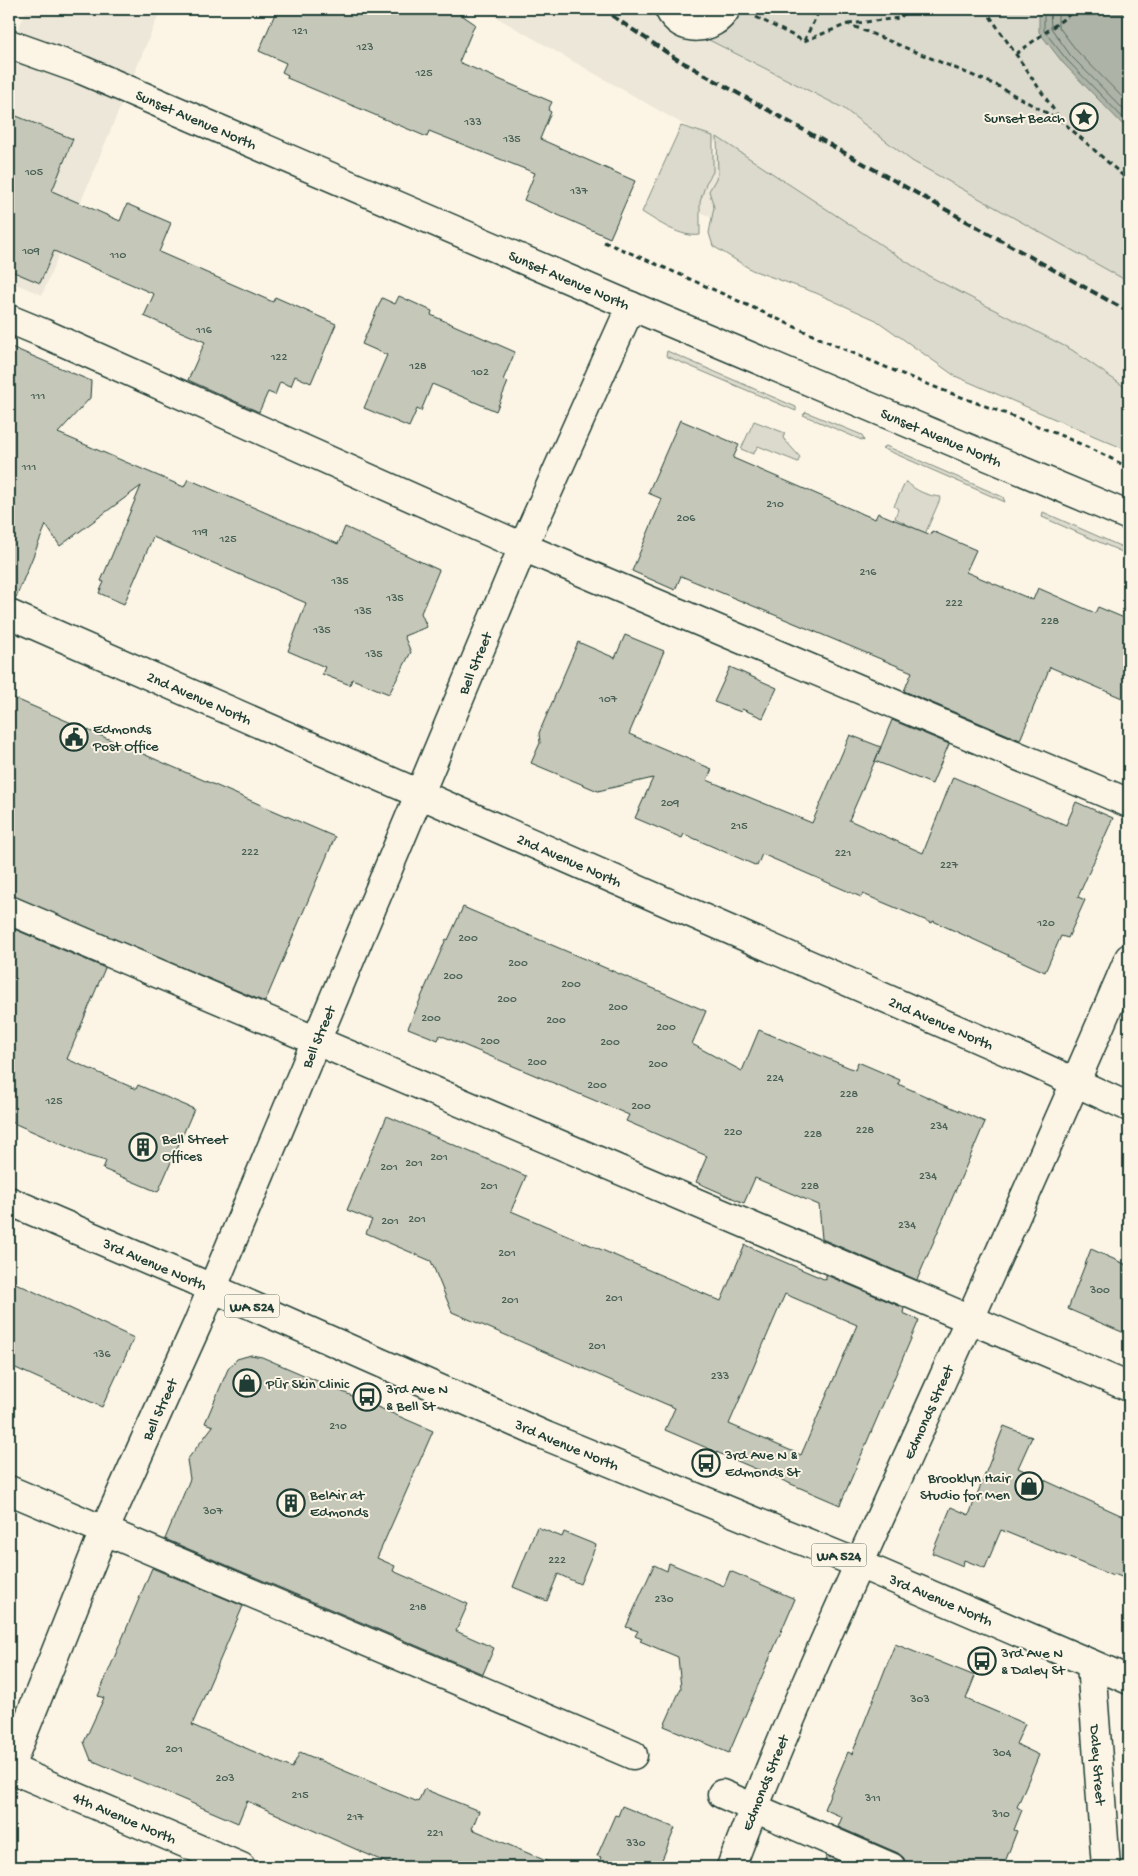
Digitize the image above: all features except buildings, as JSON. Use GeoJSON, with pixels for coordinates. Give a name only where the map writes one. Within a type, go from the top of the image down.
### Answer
{"type":"FeatureCollection","features":[{"type":"Feature","properties":{"kind":"street"},"geometry":{"type":"LineString","coordinates":[[669,9],[678,21],[688,26],[698,27],[709,25],[722,14]]}},
{"type":"Feature","properties":{"kind":"street","name":"Sunset Avenue North"},"geometry":{"type":"LineString","coordinates":[[9,44],[82,70],[631,306],[1129,516]]}},
{"type":"Feature","properties":{"kind":"street","name":"Bell Street"},"geometry":{"type":"LineString","coordinates":[[9,1768],[104,1531],[212,1288],[523,547],[631,306]]}},
{"type":"Feature","properties":{"kind":"street"},"geometry":{"type":"LineString","coordinates":[[9,320],[43,333],[523,547],[1129,803]]}},
{"type":"Feature","properties":{"kind":"street","name":"2nd Avenue North"},"geometry":{"type":"LineString","coordinates":[[9,614],[1077,1082],[1129,1107]]}},
{"type":"Feature","properties":{"kind":"street"},"geometry":{"type":"LineString","coordinates":[[9,910],[1129,1387]]}},
{"type":"Feature","properties":{"kind":"street","name":"Edmonds Street"},"geometry":{"type":"LineString","coordinates":[[731,1867],[754,1806],[859,1564],[1077,1082],[1129,958]]}},
{"type":"Feature","properties":{"kind":"street","name":"3rd Avenue North"},"geometry":{"type":"LineString","coordinates":[[9,1201],[212,1288],[546,1436],[859,1564],[1129,1680]]}},
{"type":"Feature","properties":{"kind":"street"},"geometry":{"type":"LineString","coordinates":[[9,1490],[633,1755]]}},
{"type":"Feature","properties":{"kind":"street","name":"Daley Street"},"geometry":{"type":"LineString","coordinates":[[1091,1664],[1106,1867]]}},
{"type":"Feature","properties":{"kind":"street","name":"4th Avenue North"},"geometry":{"type":"LineString","coordinates":[[9,1768],[241,1867]]}},
{"type":"Feature","properties":{"kind":"street"},"geometry":{"type":"LineString","coordinates":[[722,1794],[754,1806],[891,1867]]}},
{"type":"Feature","properties":{"kind":"path"},"geometry":{"type":"LineString","coordinates":[[804,41],[820,9]]}},
{"type":"Feature","properties":{"kind":"path"},"geometry":{"type":"LineString","coordinates":[[722,14],[753,16],[804,41],[848,24],[900,18],[908,9]]}},
{"type":"Feature","properties":{"kind":"path"},"geometry":{"type":"LineString","coordinates":[[985,9],[1063,122]]}},
{"type":"Feature","properties":{"kind":"path"},"geometry":{"type":"LineString","coordinates":[[1016,54],[1077,9]]}},
{"type":"Feature","properties":{"kind":"path"},"geometry":{"type":"LineString","coordinates":[[848,24],[996,85],[1063,122],[1129,181]]}},
{"type":"Feature","properties":{"kind":"path"},"geometry":{"type":"LineString","coordinates":[[604,242],[895,371],[1027,421],[1097,451],[1129,468]]}},
{"type":"Feature","properties":{"kind":"shaded area"},"geometry":{"type":"Polygon","coordinates":[[[27,9],[161,9],[42,295],[9,281],[9,50],[27,9]]]}},
{"type":"Feature","properties":{"kind":"shaded area"},"geometry":{"type":"Polygon","coordinates":[[[482,9],[648,9],[1027,202],[1129,265],[1129,441],[1068,411],[675,198],[721,146],[482,9]]]}},
{"type":"Feature","properties":{"kind":"shaded area"},"geometry":{"type":"Polygon","coordinates":[[[648,9],[1129,9],[1129,282],[912,161],[843,108],[648,9]]]}},
{"type":"Feature","properties":{"kind":"shaded area"},"geometry":{"type":"Polygon","coordinates":[[[681,126],[713,136],[713,172],[706,183],[700,202],[700,235],[678,232],[642,212],[681,126]]]}},
{"type":"Feature","properties":{"kind":"shaded area"},"geometry":{"type":"Polygon","coordinates":[[[717,137],[927,275],[1072,350],[1129,390],[1129,451],[955,376],[876,320],[816,293],[752,270],[713,246],[709,233],[714,207],[709,191],[718,175],[717,137]]]}},
{"type":"Feature","properties":{"kind":"shaded area"},"geometry":{"type":"Polygon","coordinates":[[[667,351],[796,407],[796,411],[666,356],[667,351]]]}},
{"type":"Feature","properties":{"kind":"shaded area"},"geometry":{"type":"Polygon","coordinates":[[[806,412],[862,435],[864,441],[803,415],[806,412]]]}},
{"type":"Feature","properties":{"kind":"shaded area"},"geometry":{"type":"Polygon","coordinates":[[[754,421],[785,433],[783,438],[800,457],[798,462],[758,446],[753,454],[741,449],[754,421]]]}},
{"type":"Feature","properties":{"kind":"shaded area"},"geometry":{"type":"Polygon","coordinates":[[[886,446],[1003,497],[1005,502],[882,448],[886,446]]]}},
{"type":"Feature","properties":{"kind":"shaded area"},"geometry":{"type":"Polygon","coordinates":[[[906,481],[913,488],[941,497],[925,534],[895,518],[898,509],[894,506],[906,481]]]}},
{"type":"Feature","properties":{"kind":"shaded area"},"geometry":{"type":"Polygon","coordinates":[[[1043,512],[1129,550],[1129,555],[1042,517],[1043,512]]]}},
{"type":"Feature","properties":{"kind":"water"},"geometry":{"type":"Polygon","coordinates":[[[1039,9],[1129,9],[1129,131],[1063,63],[1039,32],[1039,9]]]}},
{"type":"Feature","properties":{"kind":"railway"},"geometry":{"type":"LineString","coordinates":[[602,9],[675,58],[1129,312]]}},
{"type":"Feature","properties":{"kind":"place","name":"Sunset Beach"},"geometry":{"type":"Point","coordinates":[1084,117]}},
{"type":"Feature","properties":{"kind":"place","name":"Edmonds Post Office"},"geometry":{"type":"Point","coordinates":[74,737]}},
{"type":"Feature","properties":{"kind":"place","name":"Bell Street Offices"},"geometry":{"type":"Point","coordinates":[143,1147]}},
{"type":"Feature","properties":{"kind":"place","name":"Pūr Skin Clinic"},"geometry":{"type":"Point","coordinates":[247,1383]}},
{"type":"Feature","properties":{"kind":"place","name":"3rd Ave N & Bell St"},"geometry":{"type":"Point","coordinates":[367,1397]}},
{"type":"Feature","properties":{"kind":"place","name":"3rd Ave N & Edmonds St"},"geometry":{"type":"Point","coordinates":[706,1463]}},
{"type":"Feature","properties":{"kind":"place","name":"Brooklyn Hair Studio for Men"},"geometry":{"type":"Point","coordinates":[1029,1486]}},
{"type":"Feature","properties":{"kind":"place","name":"BelAir at Edmonds"},"geometry":{"type":"Point","coordinates":[291,1503]}},
{"type":"Feature","properties":{"kind":"place","name":"3rd Ave N & Daley St"},"geometry":{"type":"Point","coordinates":[982,1661]}}]}
